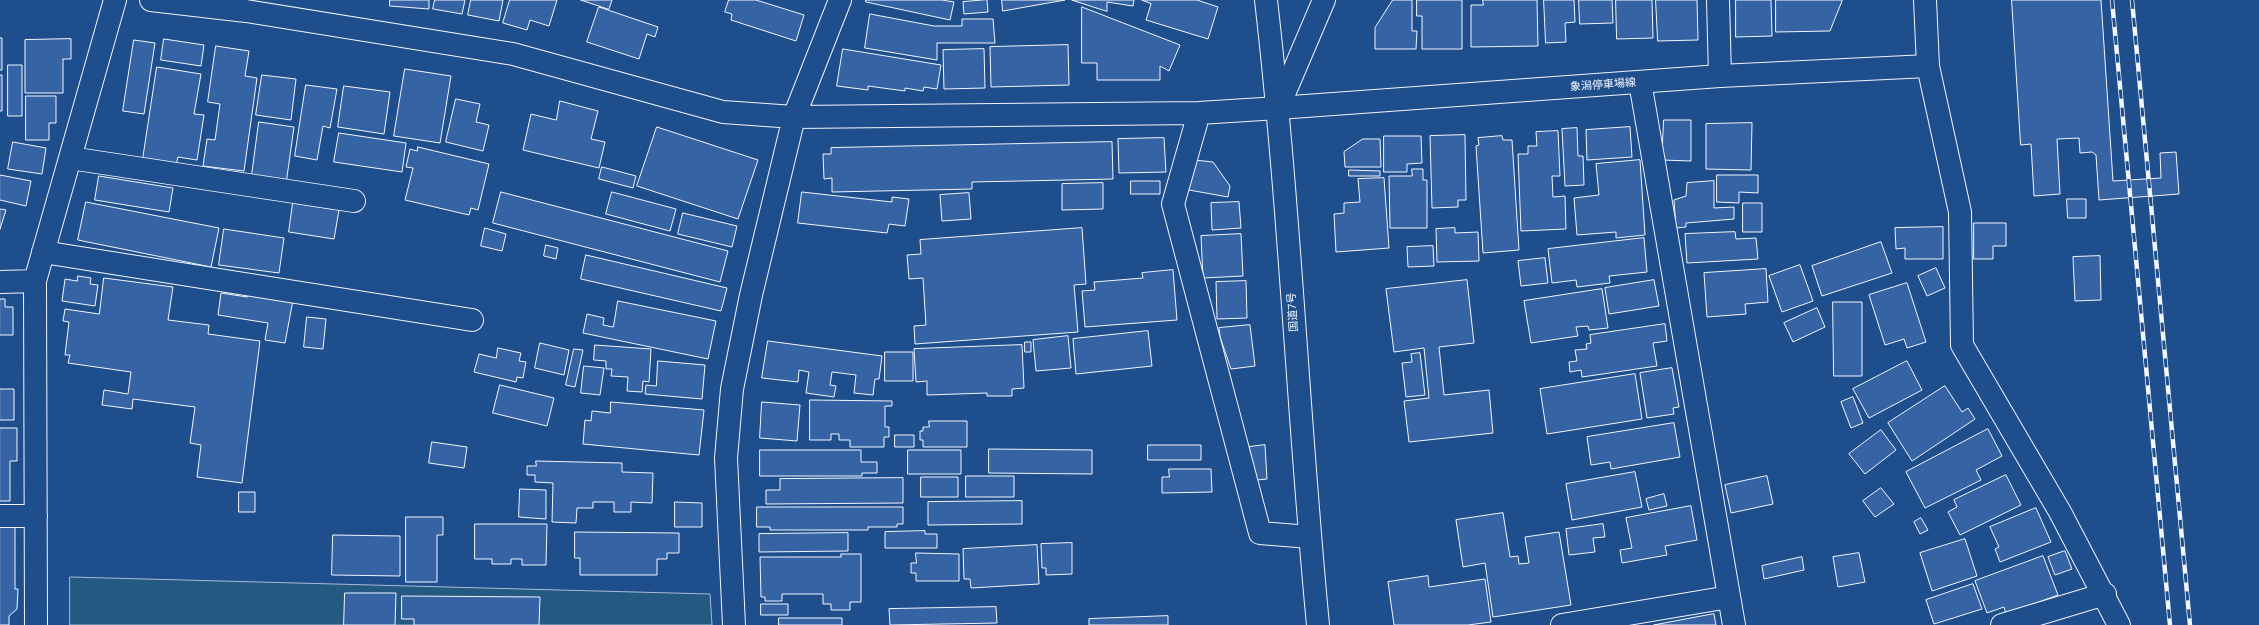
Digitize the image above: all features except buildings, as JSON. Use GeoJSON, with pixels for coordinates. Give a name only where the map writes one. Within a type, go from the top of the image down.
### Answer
{"type":"FeatureCollection","features":[{"type":"Feature","properties":{"kind":"main road"},"geometry":{"type":"LineString","coordinates":[[36,625],[35,281],[116,0]]}},
{"type":"Feature","properties":{"kind":"main road","name":"象潟停車場線"},"geometry":{"type":"LineString","coordinates":[[151,0],[246,11],[513,54],[723,112],[794,117],[1198,113],[1720,76],[1928,66]]}},
{"type":"Feature","properties":{"kind":"main road"},"geometry":{"type":"LineString","coordinates":[[734,625],[726,458],[732,389],[751,295],[794,117],[840,0]]}},
{"type":"Feature","properties":{"kind":"main road","name":"国道7号"},"geometry":{"type":"LineString","coordinates":[[1266,0],[1278,108],[1310,538],[1318,625]]}},
{"type":"Feature","properties":{"kind":"main road"},"geometry":{"type":"LineString","coordinates":[[1278,108],[1314,19],[1324,0]]}},
{"type":"Feature","properties":{"kind":"main road"},"geometry":{"type":"LineString","coordinates":[[1718,0],[1720,76]]}},
{"type":"Feature","properties":{"kind":"main road"},"geometry":{"type":"LineString","coordinates":[[1925,0],[1928,66],[1960,212],[1962,344],[2060,512],[2105,594],[2119,625]]}},
{"type":"Feature","properties":{"kind":"main road"},"geometry":{"type":"LineString","coordinates":[[1640,82],[1734,625]]}},
{"type":"Feature","properties":{"kind":"main road"},"geometry":{"type":"LineString","coordinates":[[1198,113],[1173,204],[1175,212],[1260,533],[1310,538]]}},
{"type":"Feature","properties":{"kind":"main road"},"geometry":{"type":"LineString","coordinates":[[70,158],[354,201]]}},
{"type":"Feature","properties":{"kind":"main road"},"geometry":{"type":"LineString","coordinates":[[43,252],[472,320]]}},
{"type":"Feature","properties":{"kind":"main road"},"geometry":{"type":"LineString","coordinates":[[0,282],[35,281]]}},
{"type":"Feature","properties":{"kind":"main road"},"geometry":{"type":"LineString","coordinates":[[0,516],[36,516]]}},
{"type":"Feature","properties":{"kind":"main road"},"geometry":{"type":"LineString","coordinates":[[2002,625],[2105,594]]}},
{"type":"Feature","properties":{"kind":"main road"},"geometry":{"type":"LineString","coordinates":[[1562,625],[1729,597]]}},
{"type":"Feature","properties":{"kind":"shaded area"},"geometry":{"type":"Polygon","coordinates":[[[70,577],[710,594],[712,625],[70,625],[70,577]]]}},
{"type":"Feature","properties":{"kind":"railway"},"geometry":{"type":"LineString","coordinates":[[2112,0],[2170,625]]}},
{"type":"Feature","properties":{"kind":"railway"},"geometry":{"type":"LineString","coordinates":[[2132,0],[2190,625]]}}]}
